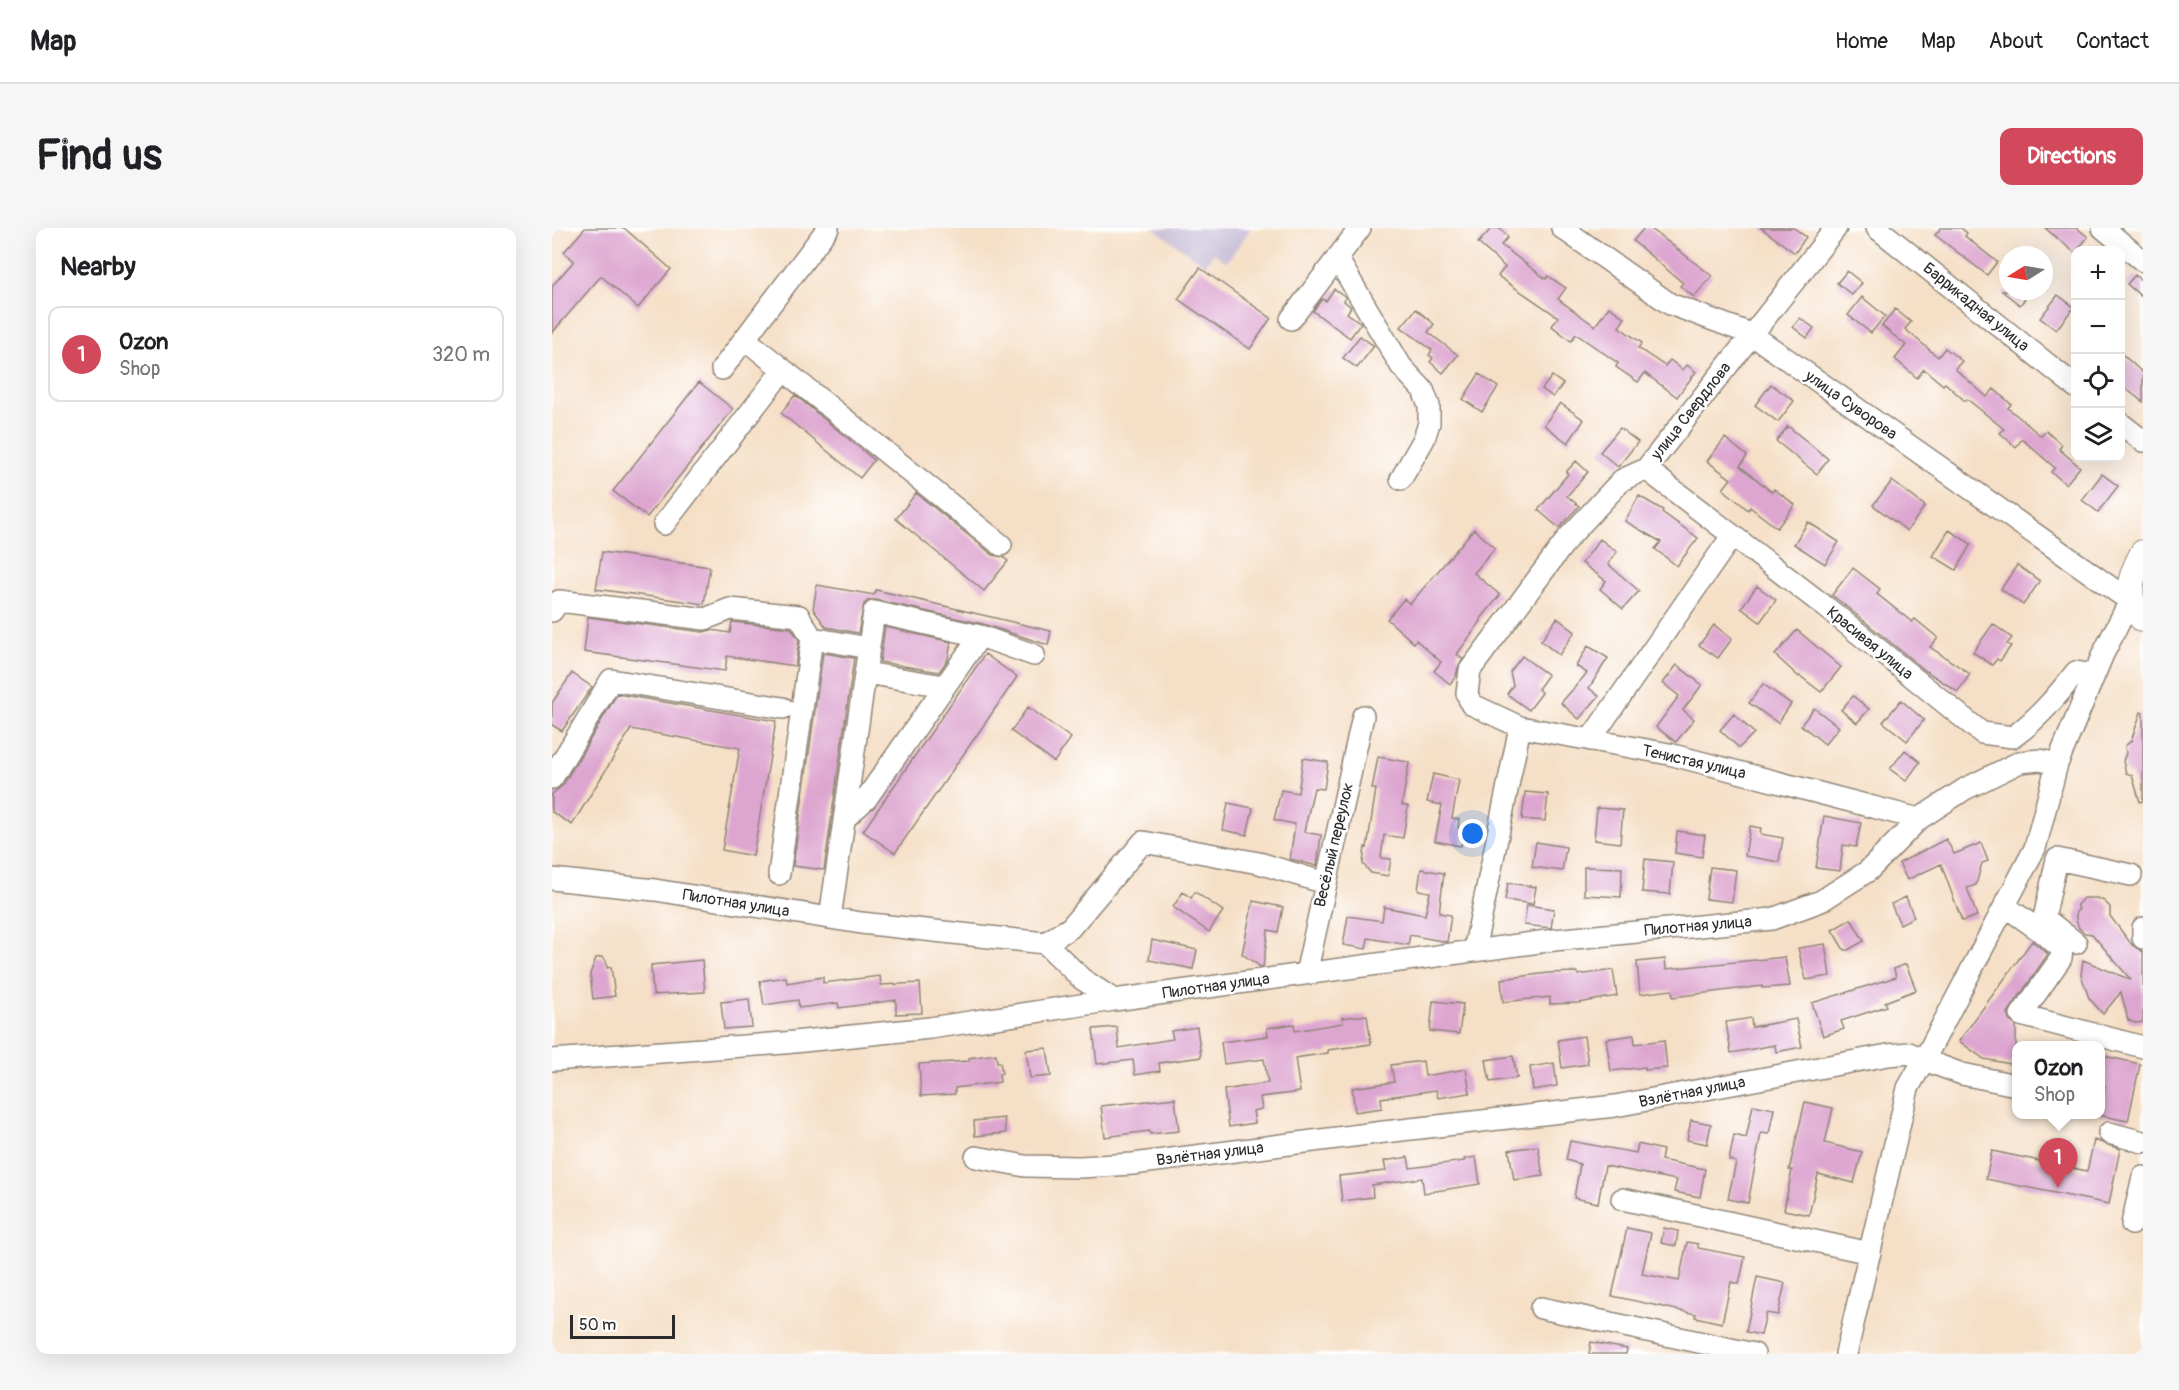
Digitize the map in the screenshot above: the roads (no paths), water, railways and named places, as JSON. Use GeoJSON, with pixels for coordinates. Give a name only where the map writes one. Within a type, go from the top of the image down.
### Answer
{"type":"FeatureCollection","features":[{"type":"Feature","properties":{"kind":"main road"},"geometry":{"type":"LineString","coordinates":[[2137,610],[2130,585],[2134,568],[2143,553]]}},
{"type":"Feature","properties":{"kind":"street"},"geometry":{"type":"LineString","coordinates":[[722,369],[828,228]]}},
{"type":"Feature","properties":{"kind":"street"},"geometry":{"type":"LineString","coordinates":[[1291,319],[1360,228]]}},
{"type":"Feature","properties":{"kind":"street","name":"улица Суворова"},"geometry":{"type":"LineString","coordinates":[[1562,228],[1670,304],[1751,334],[2137,610]]}},
{"type":"Feature","properties":{"kind":"street","name":"улица Свердлова"},"geometry":{"type":"LineString","coordinates":[[1471,704],[1467,693],[1470,670],[1561,547],[1622,480],[1646,469],[1836,228]]}},
{"type":"Feature","properties":{"kind":"street","name":"Баррикадная улица"},"geometry":{"type":"LineString","coordinates":[[1877,228],[2071,383]]}},
{"type":"Feature","properties":{"kind":"street"},"geometry":{"type":"LineString","coordinates":[[2103,228],[2143,261]]}},
{"type":"Feature","properties":{"kind":"street"},"geometry":{"type":"LineString","coordinates":[[1337,258],[1401,366],[1423,390],[1429,406],[1429,423],[1424,439],[1401,479]]}},
{"type":"Feature","properties":{"kind":"street"},"geometry":{"type":"LineString","coordinates":[[745,339],[1001,545]]}},
{"type":"Feature","properties":{"kind":"street"},"geometry":{"type":"LineString","coordinates":[[664,524],[783,369]]}},
{"type":"Feature","properties":{"kind":"street"},"geometry":{"type":"LineString","coordinates":[[2125,426],[2143,441]]}},
{"type":"Feature","properties":{"kind":"street","name":"Красивая улица"},"geometry":{"type":"LineString","coordinates":[[1646,469],[1827,608],[1982,734],[2013,737],[2041,713],[2076,672],[2094,675]]}},
{"type":"Feature","properties":{"kind":"street"},"geometry":{"type":"LineString","coordinates":[[1590,740],[1732,536]]}},
{"type":"Feature","properties":{"kind":"street"},"geometry":{"type":"LineString","coordinates":[[552,611],[559,601],[705,619],[730,609],[799,616],[812,638],[779,874]]}},
{"type":"Feature","properties":{"kind":"street"},"geometry":{"type":"LineString","coordinates":[[1846,1354],[1908,1088],[2033,852],[2057,765],[2094,675],[2137,610]]}},
{"type":"Feature","properties":{"kind":"street"},"geometry":{"type":"LineString","coordinates":[[830,918],[874,612],[980,636],[1034,655]]}},
{"type":"Feature","properties":{"kind":"street"},"geometry":{"type":"LineString","coordinates":[[844,819],[866,799],[980,636]]}},
{"type":"Feature","properties":{"kind":"street"},"geometry":{"type":"LineString","coordinates":[[812,638],[869,648]]}},
{"type":"Feature","properties":{"kind":"street"},"geometry":{"type":"LineString","coordinates":[[866,673],[944,686]]}},
{"type":"Feature","properties":{"kind":"street"},"geometry":{"type":"LineString","coordinates":[[552,778],[611,680],[783,708]]}},
{"type":"Feature","properties":{"kind":"street","name":"Тенистая улица"},"geometry":{"type":"LineString","coordinates":[[1471,704],[1520,727],[1669,754],[1919,819]]}},
{"type":"Feature","properties":{"kind":"street","name":"Весёлый переулок"},"geometry":{"type":"LineString","coordinates":[[1306,974],[1363,716]]}},
{"type":"Feature","properties":{"kind":"street"},"geometry":{"type":"LineString","coordinates":[[1474,951],[1520,727]]}},
{"type":"Feature","properties":{"kind":"street","name":"Пилотная улица"},"geometry":{"type":"LineString","coordinates":[[552,1060],[930,1028],[1114,1000],[1554,940],[1773,919],[1821,901],[1868,871],[1919,819],[1965,789],[2020,762],[2040,760],[2057,765]]}},
{"type":"Feature","properties":{"kind":"street"},"geometry":{"type":"LineString","coordinates":[[1114,1000],[1082,979],[1045,943],[1070,928],[1143,842],[1259,863],[1326,883]]}},
{"type":"Feature","properties":{"kind":"street"},"geometry":{"type":"LineString","coordinates":[[2033,852],[2132,875]]}},
{"type":"Feature","properties":{"kind":"street"},"geometry":{"type":"LineString","coordinates":[[2057,859],[2044,918],[2076,943]]}},
{"type":"Feature","properties":{"kind":"street","name":"Пилотная улица"},"geometry":{"type":"LineString","coordinates":[[552,879],[655,890],[830,918],[1045,943]]}},
{"type":"Feature","properties":{"kind":"street"},"geometry":{"type":"LineString","coordinates":[[2005,906],[2062,949],[2061,958],[2020,1015],[2143,1047]]}},
{"type":"Feature","properties":{"kind":"street"},"geometry":{"type":"LineString","coordinates":[[2143,928],[2143,938]]}},
{"type":"Feature","properties":{"kind":"street","name":"Взлётная улица"},"geometry":{"type":"LineString","coordinates":[[976,1157],[1025,1166],[1080,1167],[1133,1164],[1616,1106],[1909,1053],[1962,1074],[2012,1084]]}},
{"type":"Feature","properties":{"kind":"street"},"geometry":{"type":"LineString","coordinates":[[2109,1132],[2143,1142]]}},
{"type":"Feature","properties":{"kind":"street"},"geometry":{"type":"LineString","coordinates":[[2132,1224],[2143,1177]]}},
{"type":"Feature","properties":{"kind":"street"},"geometry":{"type":"LineString","coordinates":[[1622,1198],[1870,1253]]}},
{"type":"Feature","properties":{"kind":"street"},"geometry":{"type":"LineString","coordinates":[[1541,1308],[1754,1354]]}},
{"type":"Feature","properties":{"kind":"place","name":"Ozon"},"geometry":{"type":"Point","coordinates":[2058,1188]}}]}
